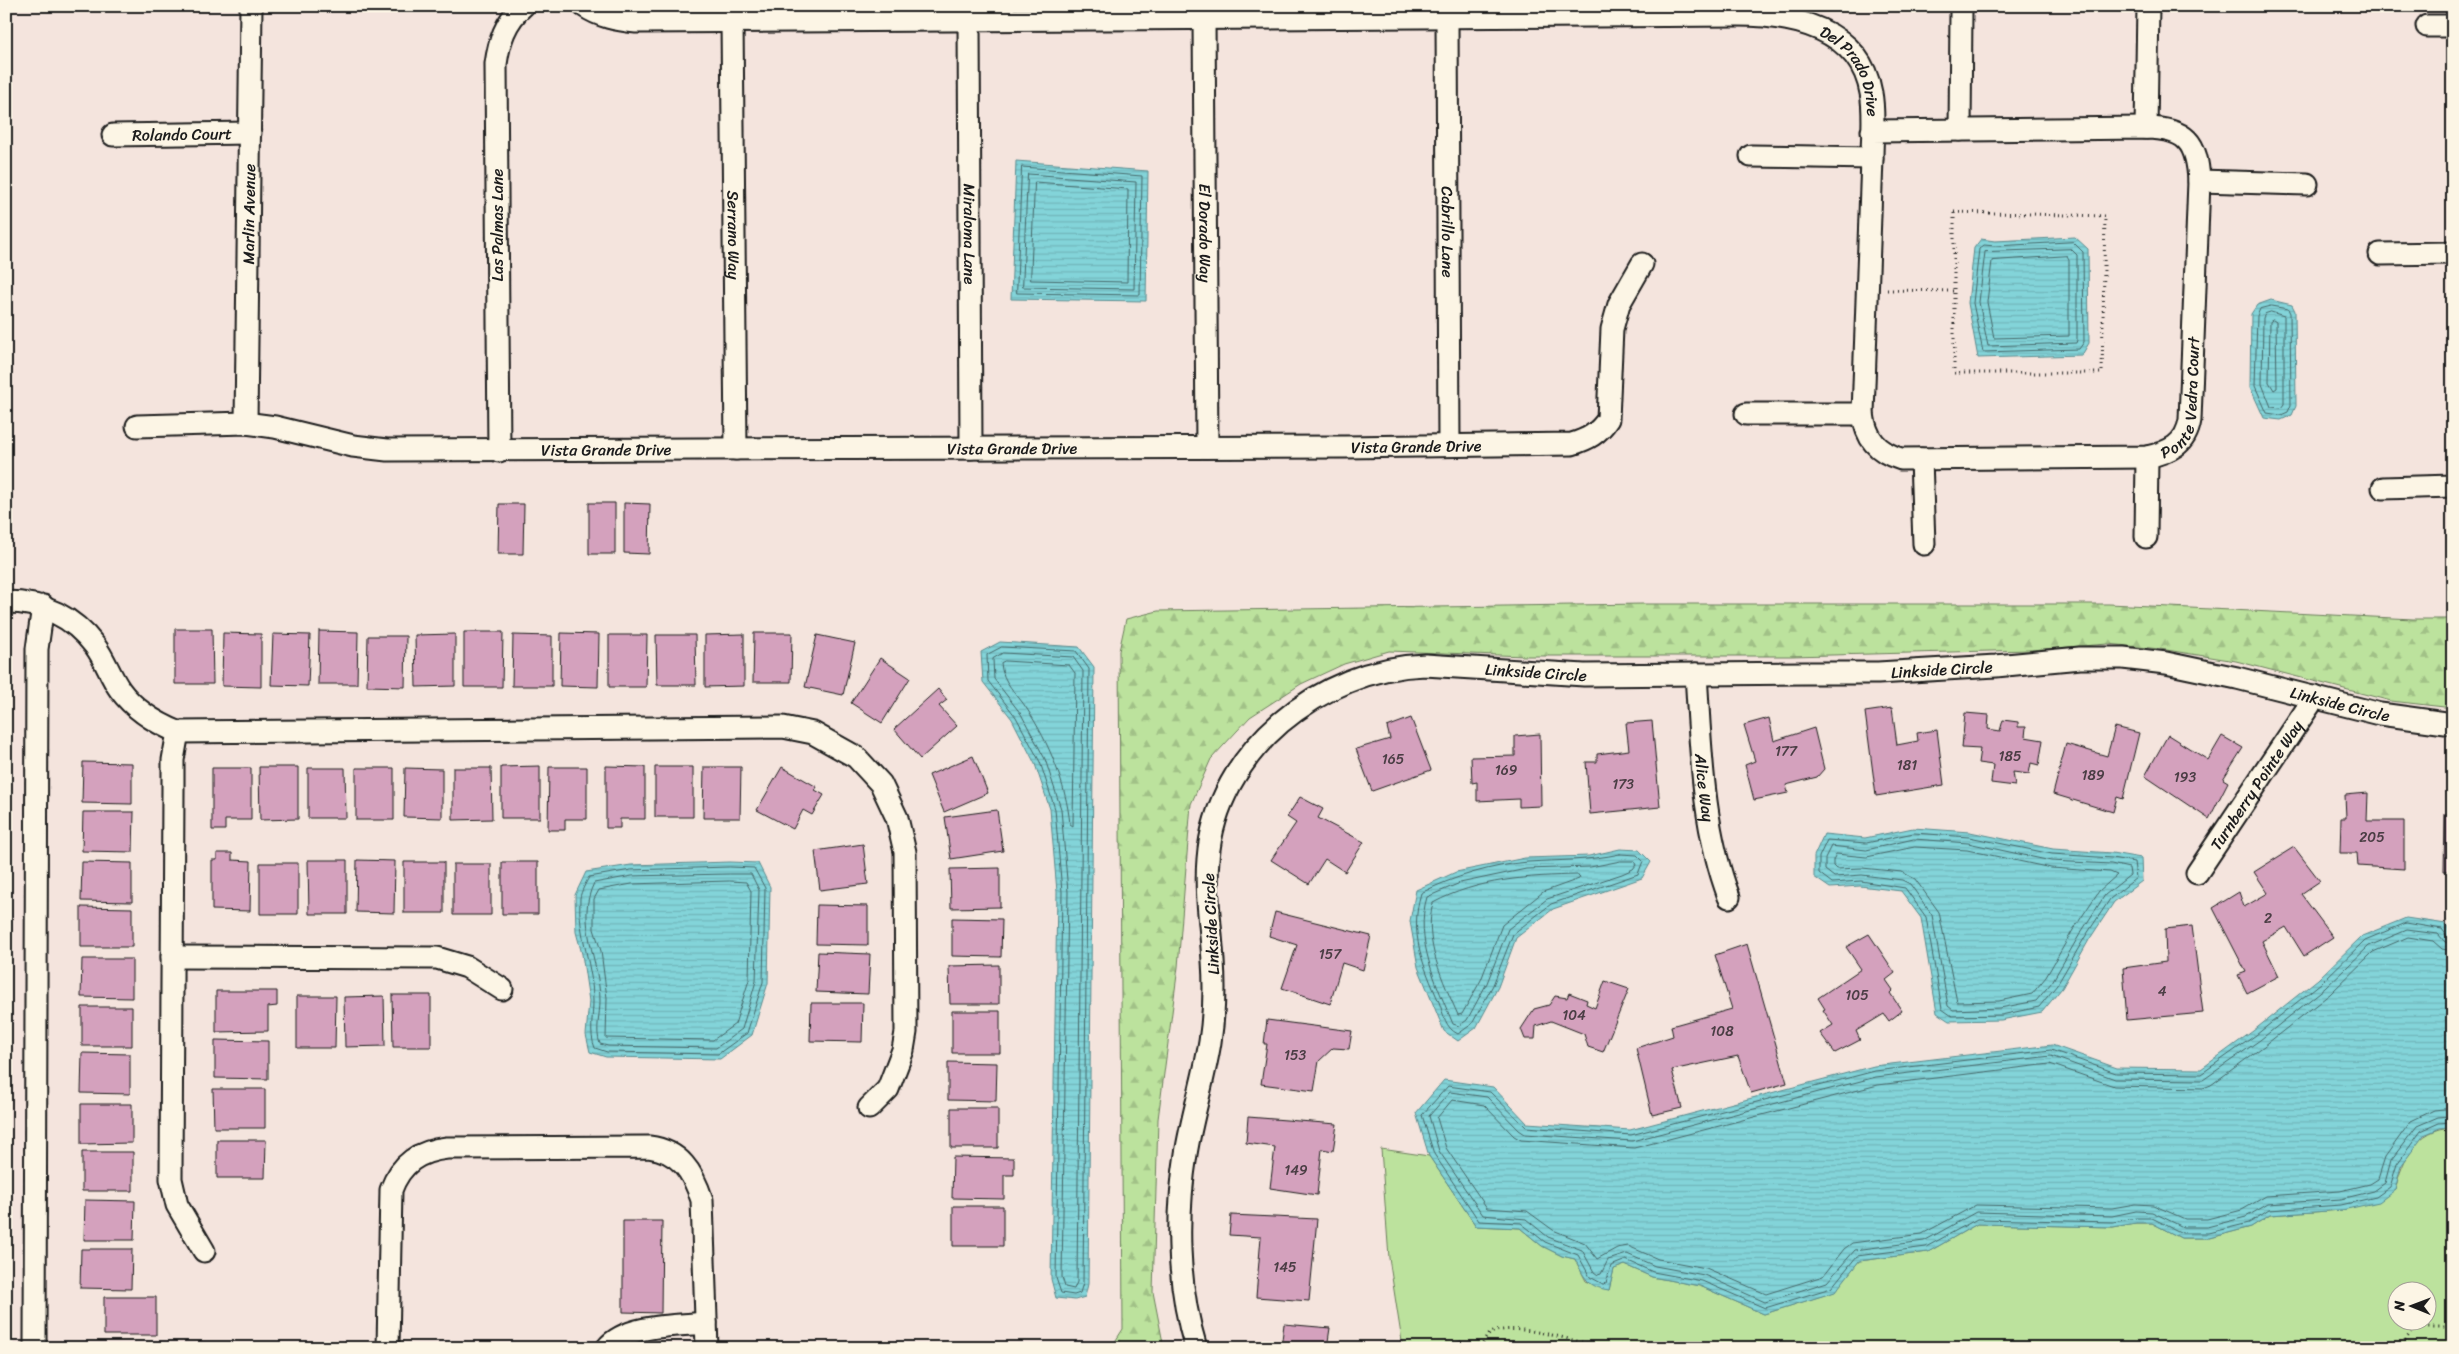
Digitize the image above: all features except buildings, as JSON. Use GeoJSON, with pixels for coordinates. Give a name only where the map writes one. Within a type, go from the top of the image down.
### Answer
{"type":"FeatureCollection","features":[{"type":"Feature","properties":{"kind":"street","name":"Marlin Avenue"},"geometry":{"type":"LineString","coordinates":[[246,423],[251,6]]}},
{"type":"Feature","properties":{"kind":"street","name":"Las Palmas Lane"},"geometry":{"type":"LineString","coordinates":[[499,451],[496,64],[500,40],[506,26],[523,6]]}},
{"type":"Feature","properties":{"kind":"street","name":"Del Prado Drive"},"geometry":{"type":"LineString","coordinates":[[584,6],[601,16],[618,20],[732,21],[1770,15],[1820,28],[1841,42],[1858,60],[1867,76],[1872,94],[1872,131]]}},
{"type":"Feature","properties":{"kind":"street"},"geometry":{"type":"LineString","coordinates":[[2146,128],[2148,6]]}},
{"type":"Feature","properties":{"kind":"street"},"geometry":{"type":"LineString","coordinates":[[1960,130],[1962,11]]}},
{"type":"Feature","properties":{"kind":"street","name":"Cabrillo Lane"},"geometry":{"type":"LineString","coordinates":[[1447,17],[1449,446]]}},
{"type":"Feature","properties":{"kind":"street","name":"El Dorado Way"},"geometry":{"type":"LineString","coordinates":[[1204,19],[1207,447]]}},
{"type":"Feature","properties":{"kind":"street","name":"Miraloma Lane"},"geometry":{"type":"LineString","coordinates":[[968,20],[971,448]]}},
{"type":"Feature","properties":{"kind":"street","name":"Serrano Way"},"geometry":{"type":"LineString","coordinates":[[732,21],[736,449]]}},
{"type":"Feature","properties":{"kind":"street"},"geometry":{"type":"LineString","coordinates":[[2427,26],[2453,26]]}},
{"type":"Feature","properties":{"kind":"street","name":"Ponte Vedra Court"},"geometry":{"type":"LineString","coordinates":[[2146,128],[2173,130],[2193,146],[2195,154],[2198,181],[2189,427],[2185,437],[2176,447],[2164,453],[2147,457],[1901,459],[1878,449],[1867,433],[1863,414],[1872,131],[2146,128]]}},
{"type":"Feature","properties":{"kind":"street","name":"Rolando Court"},"geometry":{"type":"LineString","coordinates":[[113,135],[250,133]]}},
{"type":"Feature","properties":{"kind":"street"},"geometry":{"type":"LineString","coordinates":[[1751,156],[1872,158]]}},
{"type":"Feature","properties":{"kind":"street"},"geometry":{"type":"LineString","coordinates":[[2198,181],[2307,184]]}},
{"type":"Feature","properties":{"kind":"street"},"geometry":{"type":"LineString","coordinates":[[2380,254],[2453,253]]}},
{"type":"Feature","properties":{"kind":"street","name":"Vista Grande Drive"},"geometry":{"type":"LineString","coordinates":[[138,426],[246,423],[275,427],[353,446],[387,450],[499,451],[1572,444],[1601,431],[1608,420],[1611,406],[1612,329],[1619,304],[1642,264]]}},
{"type":"Feature","properties":{"kind":"street"},"geometry":{"type":"LineString","coordinates":[[1746,414],[1863,414]]}},
{"type":"Feature","properties":{"kind":"street"},"geometry":{"type":"LineString","coordinates":[[2146,537],[2147,457]]}},
{"type":"Feature","properties":{"kind":"street"},"geometry":{"type":"LineString","coordinates":[[1921,459],[1924,544]]}},
{"type":"Feature","properties":{"kind":"street"},"geometry":{"type":"LineString","coordinates":[[2383,488],[2453,486]]}},
{"type":"Feature","properties":{"kind":"street"},"geometry":{"type":"LineString","coordinates":[[6,602],[43,606],[54,610],[81,630],[96,647],[120,690],[138,709],[164,726],[178,732],[783,727],[813,733],[830,741],[856,757],[881,784],[897,818],[905,852],[906,1032],[903,1050],[888,1089],[869,1108]]}},
{"type":"Feature","properties":{"kind":"street"},"geometry":{"type":"LineString","coordinates":[[35,1348],[37,649],[43,606]]}},
{"type":"Feature","properties":{"kind":"street","name":"Linkside Circle"},"geometry":{"type":"LineString","coordinates":[[1196,1348],[1183,1290],[1180,1253],[1180,1206],[1186,1153],[1210,1043],[1214,1000],[1213,960],[1207,899],[1207,860],[1211,831],[1224,795],[1243,762],[1265,736],[1284,719],[1322,694],[1363,674],[1398,666],[1425,665],[1584,676],[1878,672],[1996,666],[2080,658],[2123,658],[2166,663],[2380,714],[2453,724]]}},
{"type":"Feature","properties":{"kind":"street","name":"Alice Way"},"geometry":{"type":"LineString","coordinates":[[1696,674],[1703,778],[1710,837],[1728,897]]}},
{"type":"Feature","properties":{"kind":"street","name":"Turnberry Pointe Way"},"geometry":{"type":"LineString","coordinates":[[2197,873],[2315,697]]}},
{"type":"Feature","properties":{"kind":"street"},"geometry":{"type":"LineString","coordinates":[[178,732],[173,760],[171,1178],[177,1205],[204,1251]]}},
{"type":"Feature","properties":{"kind":"street"},"geometry":{"type":"LineString","coordinates":[[172,957],[437,958],[467,967],[502,989]]}},
{"type":"Feature","properties":{"kind":"street"},"geometry":{"type":"LineString","coordinates":[[388,1348],[391,1190],[403,1167],[412,1159],[432,1150],[447,1148],[649,1147],[675,1155],[689,1170],[702,1200],[707,1348]]}},
{"type":"Feature","properties":{"kind":"street"},"geometry":{"type":"LineString","coordinates":[[608,1348],[614,1339],[627,1333],[706,1323]]}},
{"type":"Feature","properties":{"kind":"path"},"geometry":{"type":"LineString","coordinates":[[1954,212],[2104,216],[2102,373],[1954,373],[1954,291],[1954,212]]}},
{"type":"Feature","properties":{"kind":"path"},"geometry":{"type":"LineString","coordinates":[[1868,290],[1954,291]]}},
{"type":"Feature","properties":{"kind":"path"},"geometry":{"type":"LineString","coordinates":[[2400,1347],[2416,1327],[2453,1327]]}},
{"type":"Feature","properties":{"kind":"path"},"geometry":{"type":"LineString","coordinates":[[1481,1348],[1485,1338],[1495,1331],[1523,1330],[1609,1348]]}},
{"type":"Feature","properties":{"kind":"green space"},"geometry":{"type":"Polygon","coordinates":[[[1644,604],[2109,604],[2413,619],[2453,619],[2453,708],[2391,701],[2236,661],[2160,649],[2108,644],[2030,650],[1791,656],[1525,656],[1389,651],[1344,664],[1301,684],[1250,717],[1211,759],[1191,804],[1178,967],[1158,1119],[1153,1292],[1164,1348],[1111,1348],[1123,1329],[1119,651],[1126,619],[1158,611],[1644,604]]]}},
{"type":"Feature","properties":{"kind":"green space"},"geometry":{"type":"Polygon","coordinates":[[[2453,1127],[2453,1348],[1403,1348],[1389,1258],[1381,1149],[1429,1156],[1476,1226],[1520,1228],[1542,1246],[1562,1256],[1575,1259],[1586,1281],[1609,1290],[1614,1269],[1625,1265],[1652,1277],[1700,1286],[1764,1314],[1834,1292],[1859,1261],[1928,1252],[1977,1224],[2113,1227],[2136,1223],[2152,1223],[2181,1238],[2209,1238],[2251,1227],[2270,1215],[2342,1210],[2395,1190],[2407,1157],[2420,1139],[2429,1133],[2453,1127]]]}},
{"type":"Feature","properties":{"kind":"water"},"geometry":{"type":"Polygon","coordinates":[[[1016,161],[1148,171],[1146,301],[1011,299],[1016,161]]]}},
{"type":"Feature","properties":{"kind":"water"},"geometry":{"type":"Polygon","coordinates":[[[2075,237],[2088,249],[2089,343],[2082,355],[1978,358],[1968,303],[1974,248],[1981,239],[1995,241],[2075,237]]]}},
{"type":"Feature","properties":{"kind":"water"},"geometry":{"type":"Polygon","coordinates":[[[2271,300],[2292,305],[2295,311],[2296,406],[2292,415],[2281,420],[2264,418],[2250,387],[2251,314],[2257,305],[2271,300]]]}},
{"type":"Feature","properties":{"kind":"water"},"geometry":{"type":"Polygon","coordinates":[[[1000,642],[1079,647],[1094,667],[1088,1284],[1085,1297],[1075,1300],[1056,1298],[1051,1279],[1057,892],[1050,809],[1035,764],[1012,719],[983,682],[981,652],[1000,642]]]}},
{"type":"Feature","properties":{"kind":"water"},"geometry":{"type":"Polygon","coordinates":[[[1913,828],[1970,832],[2053,849],[2112,853],[2141,858],[2142,881],[2114,902],[2089,940],[2062,988],[2042,1012],[2001,1020],[1949,1021],[1937,1013],[1921,918],[1901,891],[1860,886],[1830,888],[1814,877],[1814,856],[1824,834],[1865,838],[1913,828]]]}},
{"type":"Feature","properties":{"kind":"water"},"geometry":{"type":"Polygon","coordinates":[[[1620,849],[1639,850],[1651,862],[1642,878],[1553,909],[1516,938],[1498,987],[1476,1028],[1458,1041],[1444,1031],[1418,967],[1410,921],[1416,890],[1456,872],[1525,858],[1589,856],[1620,849]]]}},
{"type":"Feature","properties":{"kind":"water"},"geometry":{"type":"Polygon","coordinates":[[[758,863],[770,887],[768,983],[752,1035],[720,1059],[606,1057],[590,1052],[586,1035],[589,1001],[582,954],[576,932],[575,895],[586,872],[631,865],[758,863]]]}},
{"type":"Feature","properties":{"kind":"water"},"geometry":{"type":"Polygon","coordinates":[[[2406,918],[2446,924],[2453,936],[2453,1127],[2440,1128],[2424,1135],[2401,1166],[2395,1190],[2379,1202],[2342,1210],[2270,1215],[2251,1227],[2209,1238],[2181,1238],[2152,1223],[2136,1223],[2113,1227],[1977,1224],[1928,1252],[1859,1261],[1835,1292],[1764,1314],[1700,1286],[1652,1277],[1625,1265],[1614,1269],[1609,1290],[1602,1289],[1587,1280],[1575,1259],[1562,1256],[1542,1246],[1520,1228],[1476,1226],[1429,1156],[1416,1113],[1444,1080],[1493,1087],[1527,1123],[1630,1130],[1874,1066],[2052,1045],[2117,1068],[2201,1069],[2253,1031],[2318,979],[2362,936],[2406,918]]]}}]}
